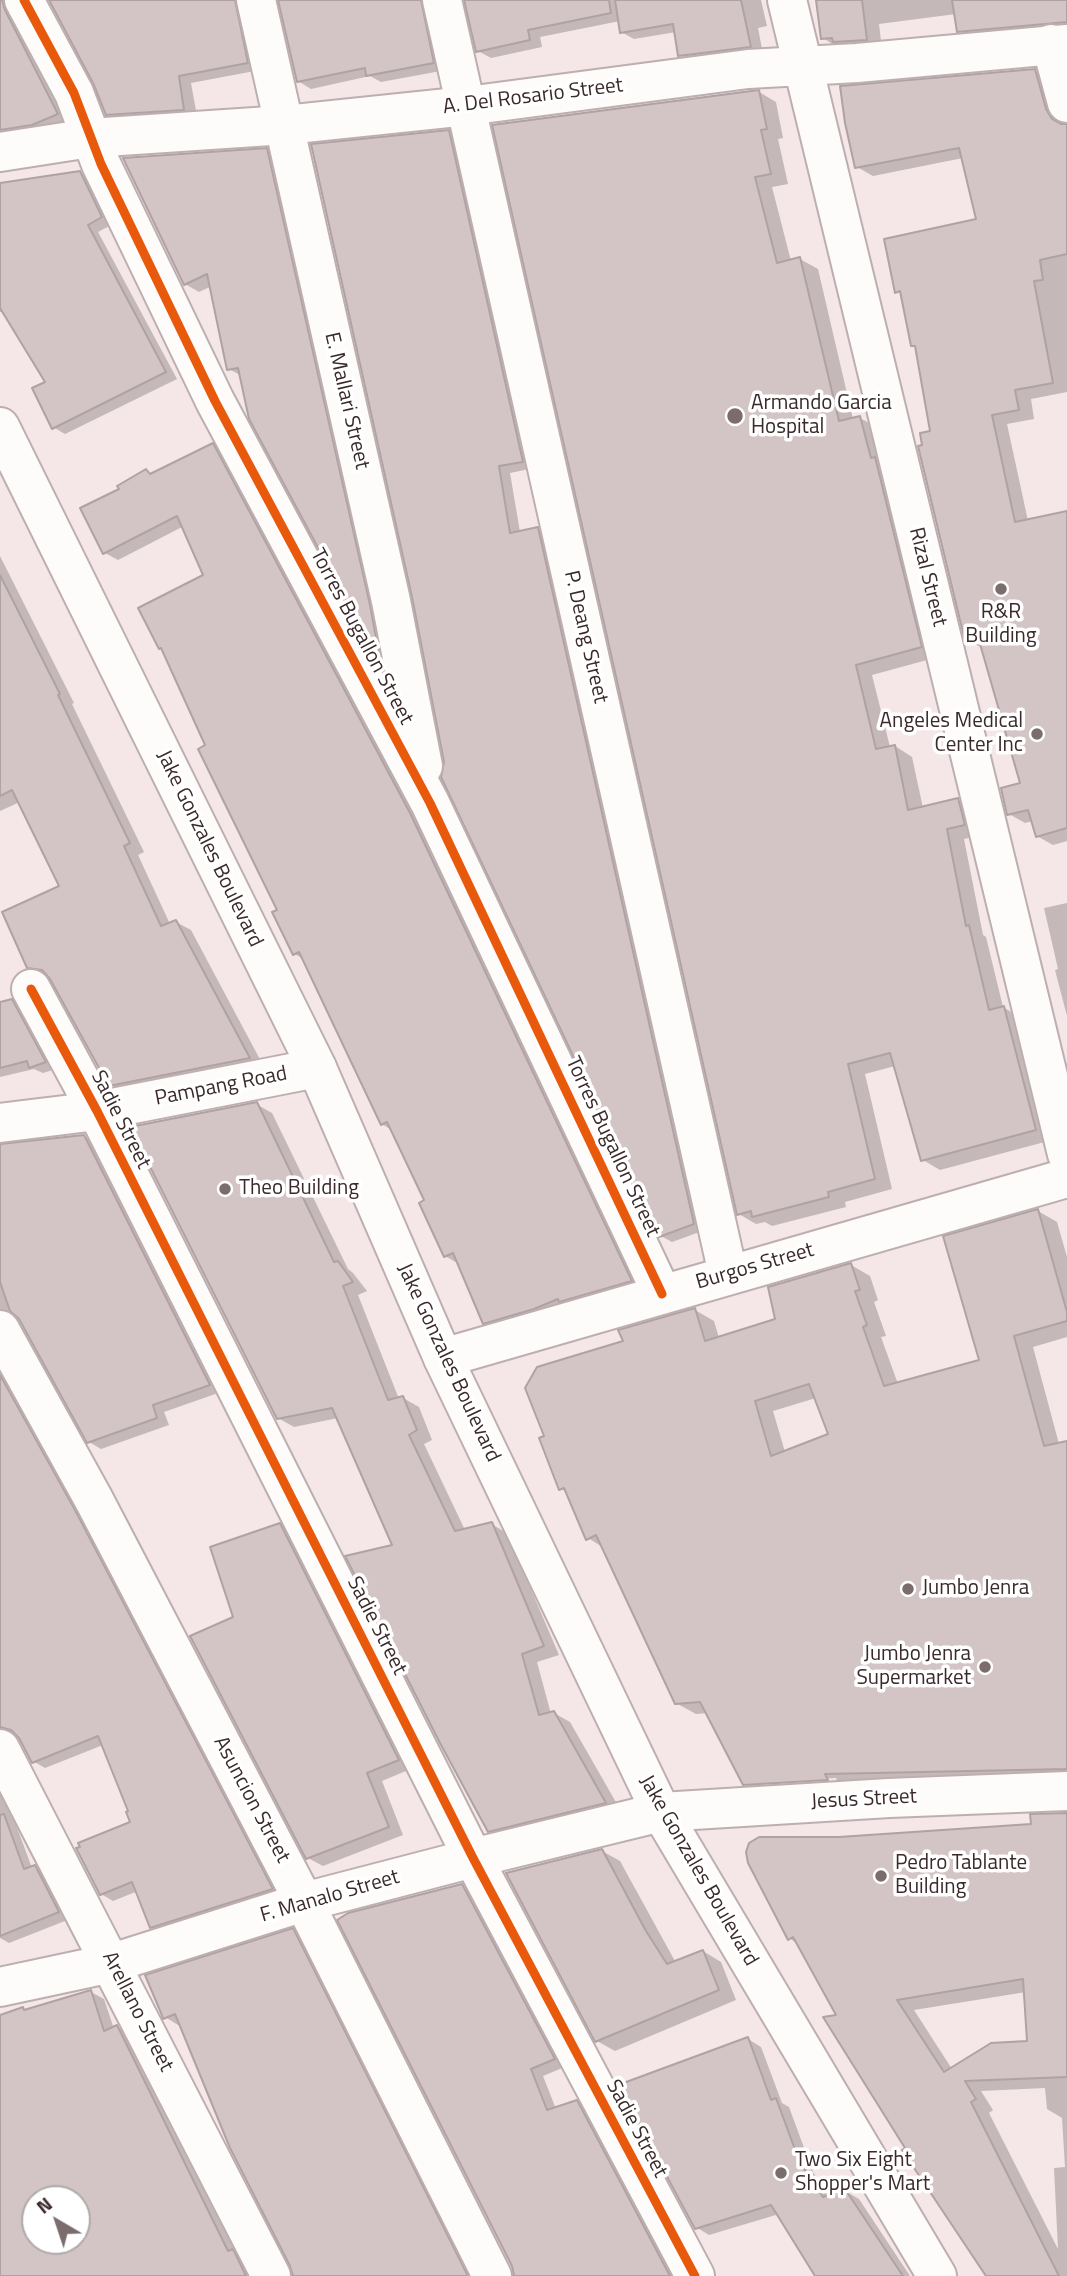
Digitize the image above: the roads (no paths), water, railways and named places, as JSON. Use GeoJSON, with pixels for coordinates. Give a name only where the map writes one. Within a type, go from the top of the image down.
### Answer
{"type":"FeatureCollection","features":[{"type":"Feature","properties":{"kind":"street","name":"Torres Bugallon Street"},"geometry":{"type":"LineString","coordinates":[[24,0],[74,93],[90,138],[215,401],[430,803],[662,1294]]}},
{"type":"Feature","properties":{"kind":"street"},"geometry":{"type":"LineString","coordinates":[[54,0],[74,93]]}},
{"type":"Feature","properties":{"kind":"street","name":"E. Mallari Street"},"geometry":{"type":"LineString","coordinates":[[256,0],[391,601],[430,803]]}},
{"type":"Feature","properties":{"kind":"street","name":"P. Deang Street"},"geometry":{"type":"LineString","coordinates":[[442,0],[728,1274]]}},
{"type":"Feature","properties":{"kind":"street","name":"Rizal Street"},"geometry":{"type":"LineString","coordinates":[[788,0],[1067,1154]]}},
{"type":"Feature","properties":{"kind":"street"},"geometry":{"type":"LineString","coordinates":[[1059,44],[1067,103]]}},
{"type":"Feature","properties":{"kind":"street","name":"A. Del Rosario Street"},"geometry":{"type":"LineString","coordinates":[[0,152],[90,138],[285,125],[467,106],[748,69],[1059,44]]}},
{"type":"Feature","properties":{"kind":"street","name":"Jake Gonzales Boulevard"},"geometry":{"type":"LineString","coordinates":[[0,428],[317,1068],[443,1357],[661,1812],[937,2276]]}},
{"type":"Feature","properties":{"kind":"street","name":"Sadie Street"},"geometry":{"type":"LineString","coordinates":[[31,989],[97,1111],[473,1858],[695,2276]]}},
{"type":"Feature","properties":{"kind":"street","name":"Pampang Road"},"geometry":{"type":"LineString","coordinates":[[0,1123],[97,1111],[317,1068]]}},
{"type":"Feature","properties":{"kind":"street","name":"Burgos Street"},"geometry":{"type":"LineString","coordinates":[[443,1357],[1067,1178]]}},
{"type":"Feature","properties":{"kind":"street","name":"Asuncion Street"},"geometry":{"type":"LineString","coordinates":[[0,1330],[94,1500],[304,1902],[492,2276]]}},
{"type":"Feature","properties":{"kind":"street","name":"Arellano Street"},"geometry":{"type":"LineString","coordinates":[[0,1749],[271,2276]]}},
{"type":"Feature","properties":{"kind":"street","name":"Jesus Street"},"geometry":{"type":"LineString","coordinates":[[661,1812],[889,1798],[1067,1791]]}},
{"type":"Feature","properties":{"kind":"street","name":"F. Manalo Street"},"geometry":{"type":"LineString","coordinates":[[0,1987],[112,1963],[304,1902],[661,1812]]}},
{"type":"Feature","properties":{"kind":"place","name":"Armando Garcia Hospital"},"geometry":{"type":"Point","coordinates":[735,416]}},
{"type":"Feature","properties":{"kind":"place","name":"R&R Building"},"geometry":{"type":"Point","coordinates":[1001,589]}},
{"type":"Feature","properties":{"kind":"place","name":"Angeles Medical Center Inc"},"geometry":{"type":"Point","coordinates":[1037,734]}},
{"type":"Feature","properties":{"kind":"place","name":"Theo Building"},"geometry":{"type":"Point","coordinates":[225,1189]}},
{"type":"Feature","properties":{"kind":"place","name":"Jumbo Jenra"},"geometry":{"type":"Point","coordinates":[908,1589]}},
{"type":"Feature","properties":{"kind":"place","name":"Jumbo Jenra Supermarket"},"geometry":{"type":"Point","coordinates":[985,1667]}},
{"type":"Feature","properties":{"kind":"place","name":"Pedro Tablante Building"},"geometry":{"type":"Point","coordinates":[881,1876]}},
{"type":"Feature","properties":{"kind":"place","name":"Two Six Eight Shopper's Mart"},"geometry":{"type":"Point","coordinates":[781,2173]}}]}
